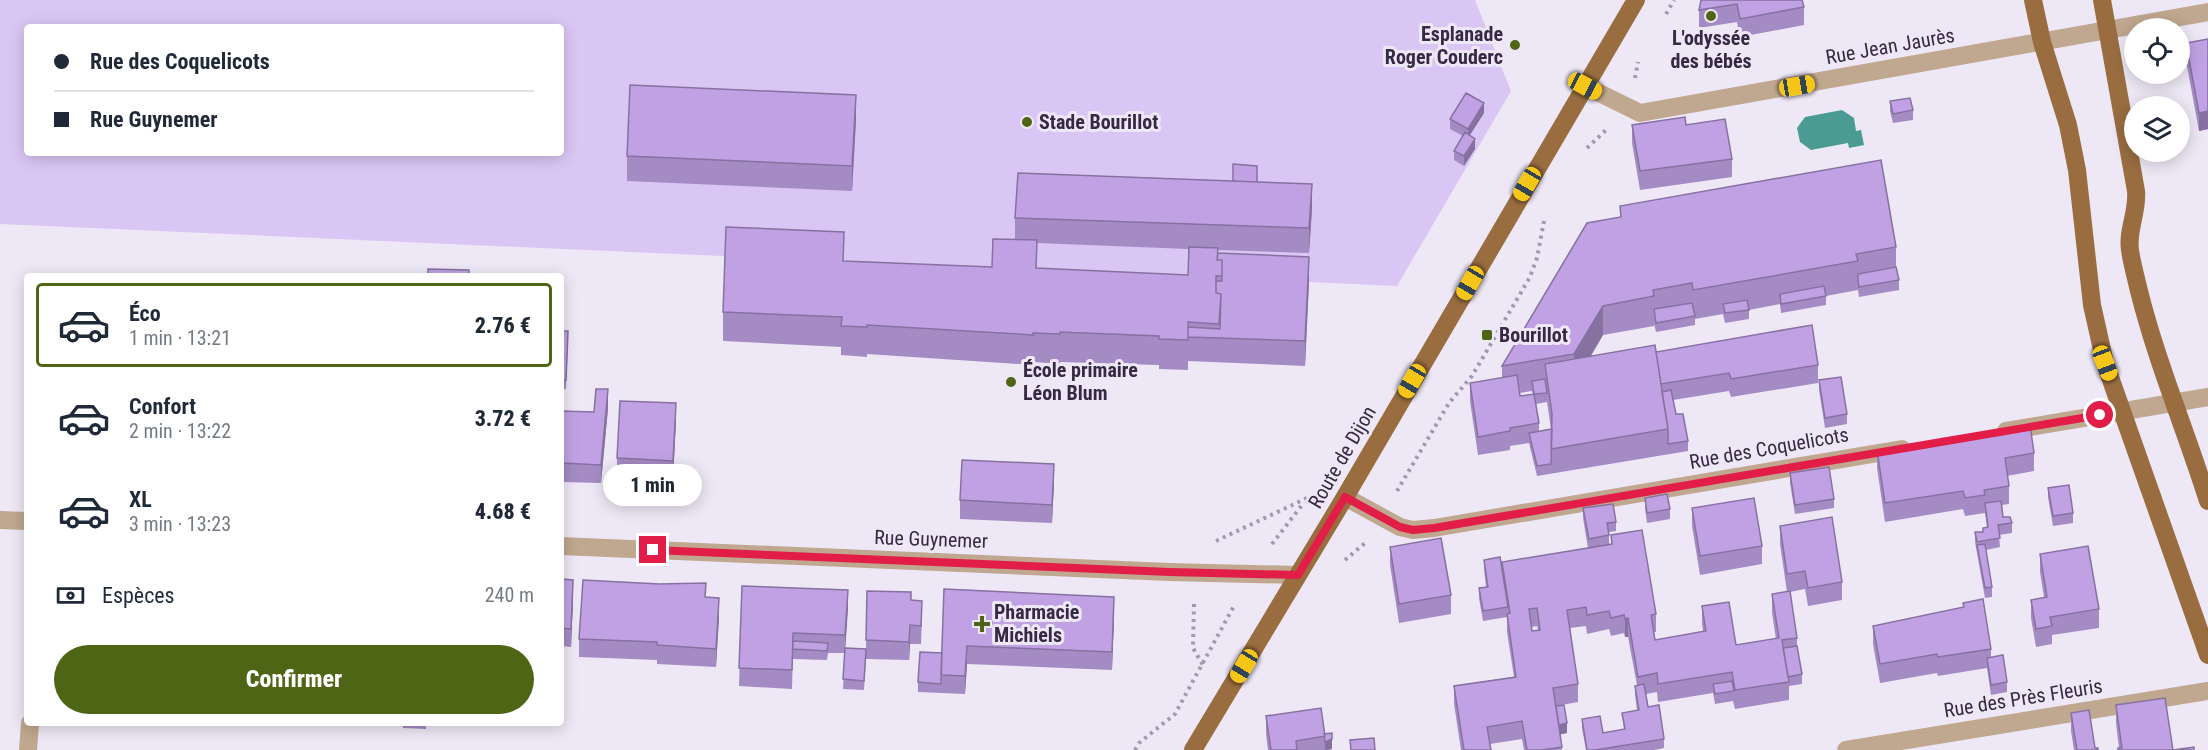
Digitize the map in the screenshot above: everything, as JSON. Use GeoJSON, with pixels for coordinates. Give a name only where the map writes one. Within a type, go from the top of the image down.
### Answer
{"type":"FeatureCollection","features":[{"type":"Feature","properties":{"kind":"main road","name":"Route de Dijon"},"geometry":{"type":"LineString","coordinates":[[1193,750],[1345,497],[1636,0]]}},
{"type":"Feature","properties":{"kind":"main road"},"geometry":{"type":"LineString","coordinates":[[2033,0],[2042,42],[2068,125],[2077,170],[2092,305],[2105,363],[2124,411],[2208,656]]}},
{"type":"Feature","properties":{"kind":"main road"},"geometry":{"type":"LineString","coordinates":[[2102,0],[2137,200],[2130,231],[2130,250],[2150,337],[2208,501]]}},
{"type":"Feature","properties":{"kind":"street","name":"Rue Jean Jaurès"},"geometry":{"type":"LineString","coordinates":[[1585,86],[1640,113],[2208,12]]}},
{"type":"Feature","properties":{"kind":"street"},"geometry":{"type":"LineString","coordinates":[[1983,435],[2208,397]]}},
{"type":"Feature","properties":{"kind":"street","name":"Rue des Coquelicots"},"geometry":{"type":"LineString","coordinates":[[1345,497],[1400,527],[1413,530],[1925,445]]}},
{"type":"Feature","properties":{"kind":"street"},"geometry":{"type":"LineString","coordinates":[[0,520],[24,521]]}},
{"type":"Feature","properties":{"kind":"street","name":"Rue Guynemer"},"geometry":{"type":"LineString","coordinates":[[564,546],[1169,572],[1298,575]]}},
{"type":"Feature","properties":{"kind":"street","name":"Rue des Près Fleuris"},"geometry":{"type":"LineString","coordinates":[[1846,750],[2208,691]]}},
{"type":"Feature","properties":{"kind":"street"},"geometry":{"type":"LineString","coordinates":[[28,750],[30,726]]}},
{"type":"Feature","properties":{"kind":"path"},"geometry":{"type":"LineString","coordinates":[[1662,20],[1674,0]]}},
{"type":"Feature","properties":{"kind":"path"},"geometry":{"type":"LineString","coordinates":[[1585,151],[1608,127],[1634,88],[1639,59]]}},
{"type":"Feature","properties":{"kind":"path"},"geometry":{"type":"LineString","coordinates":[[1342,562],[1367,542],[1449,403],[1472,376],[1530,277],[1537,258],[1546,215]]}},
{"type":"Feature","properties":{"kind":"path"},"geometry":{"type":"LineString","coordinates":[[1135,750],[1139,743],[1175,714],[1203,666]]}},
{"type":"Feature","properties":{"kind":"shaded area","name":"Stade Bourillot"},"geometry":{"type":"Polygon","coordinates":[[[0,0],[1475,0],[1511,91],[1397,286],[0,224],[0,0]]]}},
{"type":"Feature","properties":{"kind":"shaded area"},"geometry":{"type":"Polygon","coordinates":[[[1842,110],[1854,118],[1856,131],[1861,130],[1864,145],[1849,148],[1848,143],[1811,150],[1800,142],[1797,128],[1805,117],[1842,110]]]}},
{"type":"Feature","properties":{"kind":"building"},"geometry":{"type":"Polygon","coordinates":[[[1701,0],[1802,0],[1804,7],[1740,19],[1737,4],[1699,10],[1701,0]]]}},
{"type":"Feature","properties":{"kind":"building"},"geometry":{"type":"Polygon","coordinates":[[[2208,39],[2208,111],[2199,113],[2190,65],[2190,42],[2208,39]]]}},
{"type":"Feature","properties":{"kind":"building"},"geometry":{"type":"Polygon","coordinates":[[[630,85],[856,95],[852,166],[627,156],[630,85]]]}},
{"type":"Feature","properties":{"kind":"building"},"geometry":{"type":"Polygon","coordinates":[[[1466,93],[1484,103],[1468,129],[1450,119],[1466,93]]]}},
{"type":"Feature","properties":{"kind":"building"},"geometry":{"type":"Polygon","coordinates":[[[1910,98],[1913,110],[1893,114],[1890,101],[1910,98]]]}},
{"type":"Feature","properties":{"kind":"building"},"geometry":{"type":"Polygon","coordinates":[[[1685,117],[1686,125],[1725,119],[1732,159],[1640,171],[1632,125],[1685,117]]]}},
{"type":"Feature","properties":{"kind":"building"},"geometry":{"type":"Polygon","coordinates":[[[1465,132],[1475,139],[1464,156],[1454,151],[1465,132]]]}},
{"type":"Feature","properties":{"kind":"building"},"geometry":{"type":"Polygon","coordinates":[[[1881,160],[1896,247],[1856,254],[1858,261],[1693,290],[1692,283],[1653,290],[1654,296],[1603,306],[1574,354],[1502,366],[1587,223],[1621,217],[1620,206],[1881,160]]]}},
{"type":"Feature","properties":{"kind":"building"},"geometry":{"type":"Polygon","coordinates":[[[1233,164],[1257,166],[1257,182],[1233,181],[1233,164]]]}},
{"type":"Feature","properties":{"kind":"building"},"geometry":{"type":"Polygon","coordinates":[[[1018,173],[1312,184],[1309,228],[1015,218],[1018,173]]]}},
{"type":"Feature","properties":{"kind":"building"},"geometry":{"type":"Polygon","coordinates":[[[726,227],[844,232],[843,261],[992,267],[993,239],[1037,240],[1036,268],[1188,275],[1189,247],[1218,248],[1217,260],[1222,260],[1222,276],[1216,276],[1216,293],[1221,294],[1219,324],[1188,322],[1188,340],[1159,339],[1159,336],[1060,332],[1060,334],[1033,333],[1034,335],[867,325],[867,327],[841,326],[842,317],[723,312],[726,227]]]}},
{"type":"Feature","properties":{"kind":"building"},"geometry":{"type":"Polygon","coordinates":[[[1218,253],[1309,257],[1305,341],[1188,337],[1188,327],[1220,329],[1221,294],[1216,293],[1216,281],[1222,281],[1222,260],[1217,260],[1218,253]]]}},
{"type":"Feature","properties":{"kind":"building"},"geometry":{"type":"Polygon","coordinates":[[[1896,267],[1899,280],[1859,287],[1858,274],[1896,267]]]}},
{"type":"Feature","properties":{"kind":"building"},"geometry":{"type":"Polygon","coordinates":[[[428,269],[469,270],[469,273],[428,273],[428,269]]]}},
{"type":"Feature","properties":{"kind":"building"},"geometry":{"type":"Polygon","coordinates":[[[1824,286],[1826,296],[1781,304],[1780,294],[1824,286]]]}},
{"type":"Feature","properties":{"kind":"building"},"geometry":{"type":"Polygon","coordinates":[[[1747,300],[1749,310],[1725,313],[1723,304],[1747,300]]]}},
{"type":"Feature","properties":{"kind":"building"},"geometry":{"type":"Polygon","coordinates":[[[1692,303],[1695,316],[1656,323],[1654,309],[1692,303]]]}},
{"type":"Feature","properties":{"kind":"building"},"geometry":{"type":"Polygon","coordinates":[[[1812,325],[1818,365],[1731,379],[1729,373],[1661,384],[1656,352],[1812,325]]]}},
{"type":"Feature","properties":{"kind":"building"},"geometry":{"type":"Polygon","coordinates":[[[564,331],[568,331],[566,380],[564,380],[564,331]]]}},
{"type":"Feature","properties":{"kind":"building"},"geometry":{"type":"Polygon","coordinates":[[[1655,345],[1668,429],[1551,449],[1552,414],[1545,364],[1655,345]]]}},
{"type":"Feature","properties":{"kind":"building"},"geometry":{"type":"Polygon","coordinates":[[[1517,375],[1520,396],[1534,394],[1539,423],[1478,437],[1470,383],[1517,375]]]}},
{"type":"Feature","properties":{"kind":"building"},"geometry":{"type":"Polygon","coordinates":[[[1841,377],[1847,414],[1825,418],[1819,380],[1841,377]]]}},
{"type":"Feature","properties":{"kind":"building"},"geometry":{"type":"Polygon","coordinates":[[[1545,379],[1547,393],[1534,394],[1532,381],[1545,379]]]}},
{"type":"Feature","properties":{"kind":"building"},"geometry":{"type":"Polygon","coordinates":[[[596,389],[608,389],[601,465],[564,463],[564,411],[594,412],[596,389]]]}},
{"type":"Feature","properties":{"kind":"building"},"geometry":{"type":"Polygon","coordinates":[[[1671,390],[1676,414],[1683,414],[1688,441],[1668,444],[1662,392],[1671,390]]]}},
{"type":"Feature","properties":{"kind":"building"},"geometry":{"type":"Polygon","coordinates":[[[620,401],[676,403],[673,461],[617,458],[620,401]]]}},
{"type":"Feature","properties":{"kind":"building"},"geometry":{"type":"Polygon","coordinates":[[[2030,425],[2034,453],[2005,458],[2009,486],[1984,490],[1985,495],[1965,498],[1963,491],[1885,503],[1877,450],[2030,425]]]}},
{"type":"Feature","properties":{"kind":"building"},"geometry":{"type":"Polygon","coordinates":[[[1552,429],[1551,464],[1537,466],[1529,433],[1552,429]]]}},
{"type":"Feature","properties":{"kind":"building"},"geometry":{"type":"Polygon","coordinates":[[[962,460],[1054,464],[1052,505],[960,500],[962,460]]]}},
{"type":"Feature","properties":{"kind":"building"},"geometry":{"type":"Polygon","coordinates":[[[1829,467],[1834,499],[1795,505],[1790,473],[1829,467]]]}},
{"type":"Feature","properties":{"kind":"building"},"geometry":{"type":"Polygon","coordinates":[[[2069,485],[2073,513],[2053,516],[2048,488],[2069,485]]]}},
{"type":"Feature","properties":{"kind":"building"},"geometry":{"type":"Polygon","coordinates":[[[1667,494],[1670,509],[1647,513],[1645,498],[1667,494]]]}},
{"type":"Feature","properties":{"kind":"building"},"geometry":{"type":"Polygon","coordinates":[[[1754,498],[1762,546],[1700,556],[1692,508],[1754,498]]]}},
{"type":"Feature","properties":{"kind":"building"},"geometry":{"type":"Polygon","coordinates":[[[2001,501],[2003,517],[2010,517],[2012,523],[1998,525],[2000,538],[1977,542],[1975,532],[1983,532],[1983,528],[1988,527],[1985,503],[2001,501]]]}},
{"type":"Feature","properties":{"kind":"building"},"geometry":{"type":"Polygon","coordinates":[[[1613,504],[1616,522],[1607,523],[1609,535],[1589,539],[1583,508],[1613,504]]]}},
{"type":"Feature","properties":{"kind":"building"},"geometry":{"type":"Polygon","coordinates":[[[1832,517],[1842,582],[1808,588],[1805,571],[1787,574],[1780,526],[1832,517]]]}},
{"type":"Feature","properties":{"kind":"building"},"geometry":{"type":"Polygon","coordinates":[[[1642,530],[1656,614],[1651,615],[1655,640],[1706,631],[1702,606],[1729,602],[1736,645],[1779,638],[1772,594],[1790,591],[1797,638],[1782,640],[1789,682],[1735,690],[1732,672],[1658,684],[1657,673],[1638,677],[1628,618],[1625,619],[1624,615],[1611,618],[1609,611],[1587,615],[1586,607],[1567,610],[1578,684],[1553,688],[1562,747],[1527,750],[1522,721],[1487,727],[1491,750],[1464,750],[1454,686],[1516,677],[1502,562],[1612,544],[1611,535],[1642,530]],[[1537,608],[1529,609],[1532,631],[1540,630],[1537,608]]]}},
{"type":"Feature","properties":{"kind":"building"},"geometry":{"type":"Polygon","coordinates":[[[1441,538],[1451,595],[1399,604],[1390,547],[1441,538]]]}},
{"type":"Feature","properties":{"kind":"building"},"geometry":{"type":"Polygon","coordinates":[[[1985,544],[1992,587],[1985,588],[1977,545],[1985,544]]]}},
{"type":"Feature","properties":{"kind":"building"},"geometry":{"type":"Polygon","coordinates":[[[2088,546],[2099,609],[2050,617],[2052,626],[2036,629],[2031,600],[2047,597],[2040,554],[2088,546]]]}},
{"type":"Feature","properties":{"kind":"building"},"geometry":{"type":"Polygon","coordinates":[[[1500,557],[1508,607],[1483,611],[1479,588],[1488,587],[1484,560],[1500,557]]]}},
{"type":"Feature","properties":{"kind":"building"},"geometry":{"type":"Polygon","coordinates":[[[564,579],[573,580],[571,629],[564,628],[564,579]]]}},
{"type":"Feature","properties":{"kind":"building"},"geometry":{"type":"Polygon","coordinates":[[[583,580],[659,584],[706,583],[705,597],[719,598],[716,649],[657,645],[657,642],[579,639],[583,580]]]}},
{"type":"Feature","properties":{"kind":"building"},"geometry":{"type":"Polygon","coordinates":[[[742,586],[848,590],[845,635],[793,633],[792,670],[739,668],[742,586]]]}},
{"type":"Feature","properties":{"kind":"building"},"geometry":{"type":"Polygon","coordinates":[[[944,589],[1114,597],[1112,652],[967,646],[965,676],[941,675],[944,589]]]}},
{"type":"Feature","properties":{"kind":"building"},"geometry":{"type":"Polygon","coordinates":[[[867,591],[911,592],[911,600],[922,601],[921,626],[910,625],[909,642],[866,640],[867,591]]]}},
{"type":"Feature","properties":{"kind":"building"},"geometry":{"type":"Polygon","coordinates":[[[1983,599],[1991,649],[1938,657],[1937,654],[1880,664],[1873,626],[1964,607],[1963,603],[1983,599]]]}},
{"type":"Feature","properties":{"kind":"building"},"geometry":{"type":"Polygon","coordinates":[[[793,641],[828,643],[827,651],[793,649],[793,641]]]}},
{"type":"Feature","properties":{"kind":"building"},"geometry":{"type":"Polygon","coordinates":[[[1797,646],[1802,674],[1788,677],[1783,648],[1797,646]]]}},
{"type":"Feature","properties":{"kind":"building"},"geometry":{"type":"Polygon","coordinates":[[[845,648],[866,649],[864,681],[843,679],[845,648]]]}},
{"type":"Feature","properties":{"kind":"building"},"geometry":{"type":"Polygon","coordinates":[[[920,652],[942,653],[941,684],[918,682],[920,652]]]}},
{"type":"Feature","properties":{"kind":"building"},"geometry":{"type":"Polygon","coordinates":[[[2003,655],[2007,682],[1991,685],[1987,658],[2003,655]]]}},
{"type":"Feature","properties":{"kind":"building"},"geometry":{"type":"Polygon","coordinates":[[[1732,681],[1734,691],[1715,694],[1713,684],[1732,681]]]}},
{"type":"Feature","properties":{"kind":"building"},"geometry":{"type":"Polygon","coordinates":[[[1644,684],[1648,707],[1659,705],[1664,739],[1587,750],[1582,719],[1600,716],[1603,733],[1625,729],[1622,713],[1639,710],[1635,686],[1644,684]]]}},
{"type":"Feature","properties":{"kind":"building"},"geometry":{"type":"Polygon","coordinates":[[[2165,698],[2173,750],[2118,750],[2122,748],[2116,705],[2165,698]]]}},
{"type":"Feature","properties":{"kind":"building"},"geometry":{"type":"Polygon","coordinates":[[[1564,705],[1567,723],[1559,725],[1556,706],[1564,705]]]}},
{"type":"Feature","properties":{"kind":"building"},"geometry":{"type":"Polygon","coordinates":[[[1321,708],[1325,736],[1296,741],[1297,750],[1271,750],[1266,716],[1321,708]]]}},
{"type":"Feature","properties":{"kind":"building"},"geometry":{"type":"Polygon","coordinates":[[[2089,710],[2095,748],[2098,750],[2077,750],[2071,713],[2089,710]]]}},
{"type":"Feature","properties":{"kind":"building"},"geometry":{"type":"Polygon","coordinates":[[[1332,733],[1332,739],[1325,742],[1324,734],[1332,733]]]}},
{"type":"Feature","properties":{"kind":"building"},"geometry":{"type":"Polygon","coordinates":[[[1374,738],[1375,750],[1351,750],[1350,740],[1374,738]]]}},
{"type":"Feature","properties":{"kind":"building"},"geometry":{"type":"Polygon","coordinates":[[[2194,747],[2194,750],[2173,750],[2194,747]]]}},
{"type":"Feature","properties":{"kind":"place","name":"L'odyssée des bébés"},"geometry":{"type":"Point","coordinates":[1711,16]}},
{"type":"Feature","properties":{"kind":"place","name":"Esplanade Roger Couderc"},"geometry":{"type":"Point","coordinates":[1515,45]}},
{"type":"Feature","properties":{"kind":"place","name":"Stade Bourillot"},"geometry":{"type":"Point","coordinates":[1027,122]}},
{"type":"Feature","properties":{"kind":"place","name":"Bourillot"},"geometry":{"type":"Point","coordinates":[1487,335]}},
{"type":"Feature","properties":{"kind":"place","name":"École primaire Léon Blum"},"geometry":{"type":"Point","coordinates":[1011,382]}},
{"type":"Feature","properties":{"kind":"place","name":"Pharmacie Michiels"},"geometry":{"type":"Point","coordinates":[982,624]}},
{"type":"Feature","properties":{"kind":"route"},"geometry":{"type":"LineString","coordinates":[[653,550],[1169,572],[1298,575],[1345,497],[1400,527],[1413,530],[1434,528],[2100,415]]}}]}
